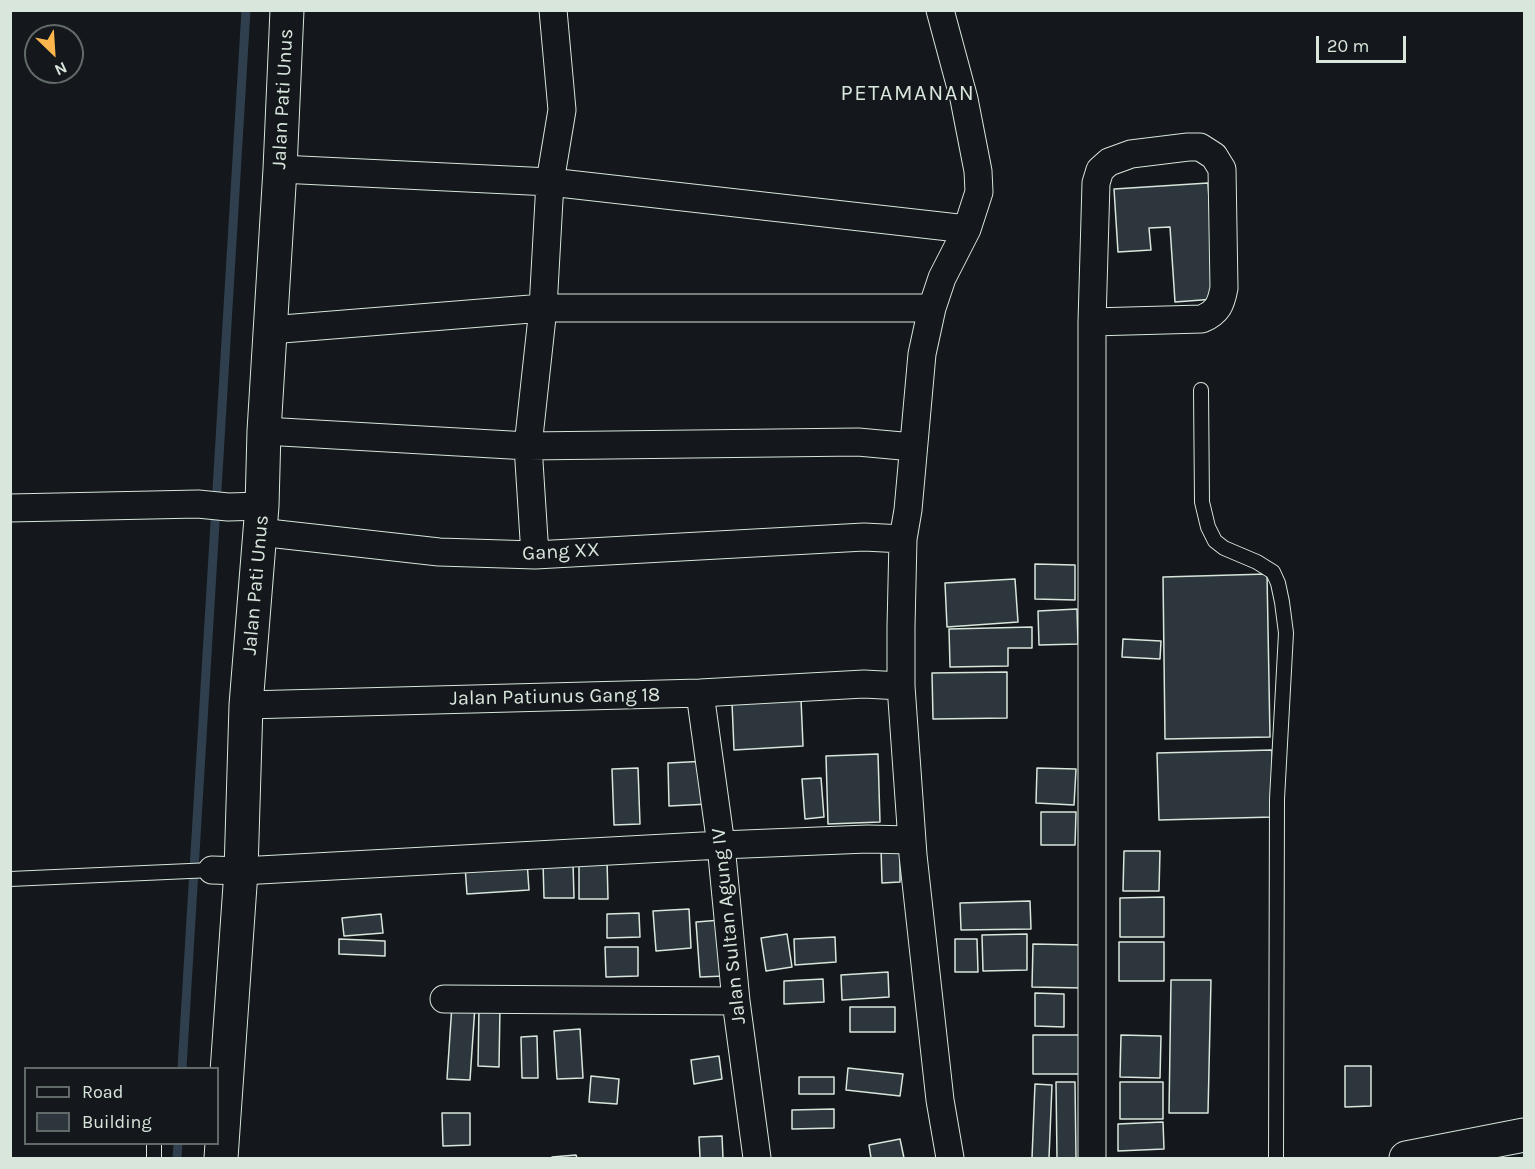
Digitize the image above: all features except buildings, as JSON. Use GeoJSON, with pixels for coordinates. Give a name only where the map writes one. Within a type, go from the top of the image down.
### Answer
{"type":"FeatureCollection","features":[{"type":"Feature","properties":{"kind":"main road","name":"Jalan Pati Unus"},"geometry":{"type":"LineString","coordinates":[[222,1158],[226,871],[246,705],[261,519],[287,10]]}},
{"type":"Feature","properties":{"kind":"main road"},"geometry":{"type":"LineString","coordinates":[[1425,1157],[1524,1135]]}},
{"type":"Feature","properties":{"kind":"street"},"geometry":{"type":"LineString","coordinates":[[535,555],[528,446],[543,308],[550,182],[562,110],[554,10]]}},
{"type":"Feature","properties":{"kind":"street"},"geometry":{"type":"LineString","coordinates":[[940,10],[964,99],[980,192],[967,229],[942,278],[932,308],[902,446],[886,539],[901,627],[884,686],[940,1100],[950,1158]]}},
{"type":"Feature","properties":{"kind":"street"},"geometry":{"type":"LineString","coordinates":[[1092,322],[1202,319],[1214,314],[1222,303],[1224,288],[1222,169],[1214,156],[1200,147],[1131,154],[1109,162],[1100,170],[1096,183],[1092,322],[1092,1158]]}},
{"type":"Feature","properties":{"kind":"street"},"geometry":{"type":"LineString","coordinates":[[280,169],[550,182],[967,229]]}},
{"type":"Feature","properties":{"kind":"street"},"geometry":{"type":"LineString","coordinates":[[270,330],[543,308],[932,308]]}},
{"type":"Feature","properties":{"kind":"street"},"geometry":{"type":"LineString","coordinates":[[264,431],[528,446],[858,442],[902,446]]}},
{"type":"Feature","properties":{"kind":"street","name":"Gang XX"},"geometry":{"type":"LineString","coordinates":[[10,508],[198,504],[228,507],[261,519],[439,552],[535,555],[886,539]]}},
{"type":"Feature","properties":{"kind":"street","name":"Jalan Patiunus Gang 18"},"geometry":{"type":"LineString","coordinates":[[246,705],[884,686]]}},
{"type":"Feature","properties":{"kind":"street","name":"Jalan Sultan Agung IV"},"geometry":{"type":"LineString","coordinates":[[700,693],[721,845],[736,1001],[757,1158]]}},
{"type":"Feature","properties":{"kind":"street"},"geometry":{"type":"LineString","coordinates":[[226,871],[721,845],[867,839],[904,840]]}},
{"type":"Feature","properties":{"kind":"street"},"geometry":{"type":"LineString","coordinates":[[444,999],[736,1001]]}},
{"type":"Feature","properties":{"kind":"lane"},"geometry":{"type":"LineString","coordinates":[[1201,390],[1202,502],[1208,527],[1215,541],[1224,548],[1257,562],[1273,572],[1282,602],[1286,633],[1277,799],[1276,1158]]}},
{"type":"Feature","properties":{"kind":"lane"},"geometry":{"type":"LineString","coordinates":[[10,879],[226,871]]}},
{"type":"Feature","properties":{"kind":"waterway"},"geometry":{"type":"LineString","coordinates":[[182,1067],[246,10]]}},
{"type":"Feature","properties":{"kind":"waterway"},"geometry":{"type":"LineString","coordinates":[[177,1158],[178,1145]]}},
{"type":"Feature","properties":{"kind":"district","name":"PETAMANAN"},"geometry":{"type":"Point","coordinates":[908,94]}}]}
